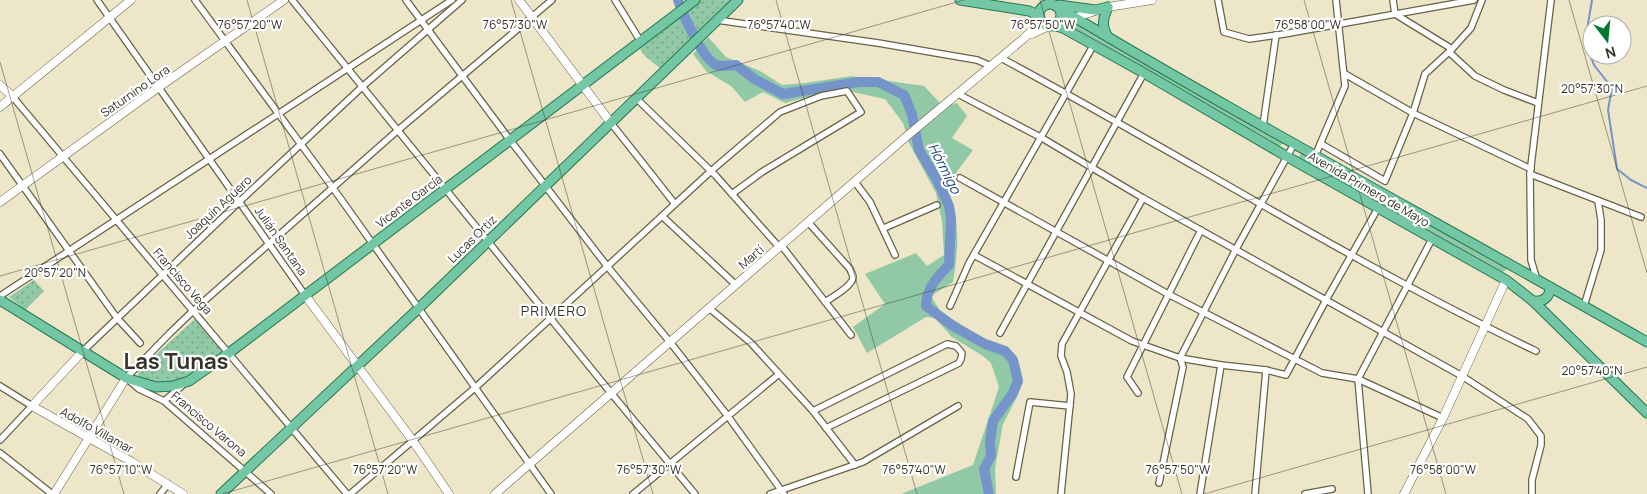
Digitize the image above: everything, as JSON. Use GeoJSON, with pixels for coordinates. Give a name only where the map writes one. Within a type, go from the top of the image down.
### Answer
{"type":"FeatureCollection","features":[{"type":"Feature","properties":{"kind":"main road"},"geometry":{"type":"LineString","coordinates":[[0,107],[131,0]]}},
{"type":"Feature","properties":{"kind":"main road","name":"Saturnino Lora"},"geometry":{"type":"LineString","coordinates":[[0,202],[159,87],[284,0]]}},
{"type":"Feature","properties":{"kind":"main road"},"geometry":{"type":"LineString","coordinates":[[519,0],[611,124]]}},
{"type":"Feature","properties":{"kind":"main road","name":"Vicente García"},"geometry":{"type":"LineString","coordinates":[[126,378],[156,387],[184,383],[229,353],[584,86],[695,0]]}},
{"type":"Feature","properties":{"kind":"main road","name":"Lucas Ortiz"},"geometry":{"type":"LineString","coordinates":[[221,494],[419,308],[738,0]]}},
{"type":"Feature","properties":{"kind":"main road"},"geometry":{"type":"LineString","coordinates":[[960,0],[978,1],[1029,11],[1036,14],[1044,24],[1051,25],[1057,22],[1060,16],[1059,9],[1049,3]]}},
{"type":"Feature","properties":{"kind":"main road","name":"Martí"},"geometry":{"type":"LineString","coordinates":[[1023,39],[1051,25],[1108,7],[1152,0]]}},
{"type":"Feature","properties":{"kind":"main road"},"geometry":{"type":"LineString","coordinates":[[1039,17],[1042,7],[1049,3],[1094,10],[1108,7]]}},
{"type":"Feature","properties":{"kind":"main road","name":"Avenida Primero de Mayo"},"geometry":{"type":"LineString","coordinates":[[1049,3],[1315,156],[1388,195],[1537,280]]}},
{"type":"Feature","properties":{"kind":"main road"},"geometry":{"type":"LineString","coordinates":[[1108,7],[1103,21],[1104,31],[1108,37]]}},
{"type":"Feature","properties":{"kind":"main road","name":"Martí"},"geometry":{"type":"LineString","coordinates":[[495,494],[907,136],[1023,39],[1036,27],[1039,17]]}},
{"type":"Feature","properties":{"kind":"main road","name":"Avenida Primero de Mayo"},"geometry":{"type":"LineString","coordinates":[[1051,25],[1064,28],[1092,46],[1144,73],[1286,156],[1506,280],[1532,301],[1647,413]]}},
{"type":"Feature","properties":{"kind":"main road","name":"Francisco Vega"},"geometry":{"type":"LineString","coordinates":[[0,85],[12,96]]}},
{"type":"Feature","properties":{"kind":"main road"},"geometry":{"type":"LineString","coordinates":[[1404,494],[1443,418],[1506,280],[1511,275],[1521,274],[1537,280],[1647,342]]}},
{"type":"Feature","properties":{"kind":"main road"},"geometry":{"type":"LineString","coordinates":[[1532,301],[1548,297],[1550,287]]}},
{"type":"Feature","properties":{"kind":"main road","name":"Julián Santana"},"geometry":{"type":"LineString","coordinates":[[305,295],[413,441],[448,494]]}},
{"type":"Feature","properties":{"kind":"main road","name":"Francisco Varona"},"geometry":{"type":"LineString","coordinates":[[0,298],[126,378]]}},
{"type":"Feature","properties":{"kind":"main road","name":"Joaquín Agüero"},"geometry":{"type":"LineString","coordinates":[[32,406],[83,352]]}},
{"type":"Feature","properties":{"kind":"main road"},"geometry":{"type":"LineString","coordinates":[[53,494],[126,378]]}},
{"type":"Feature","properties":{"kind":"main road","name":"Adolfo Villamar"},"geometry":{"type":"LineString","coordinates":[[32,406],[183,494]]}},
{"type":"Feature","properties":{"kind":"street","name":"Julián Santana"},"geometry":{"type":"LineString","coordinates":[[97,0],[305,295]]}},
{"type":"Feature","properties":{"kind":"street"},"geometry":{"type":"LineString","coordinates":[[195,0],[333,188],[551,494]]}},
{"type":"Feature","properties":{"kind":"street"},"geometry":{"type":"LineString","coordinates":[[272,8],[275,0]]}},
{"type":"Feature","properties":{"kind":"street"},"geometry":{"type":"LineString","coordinates":[[292,0],[551,320],[695,494]]}},
{"type":"Feature","properties":{"kind":"street"},"geometry":{"type":"LineString","coordinates":[[406,0],[545,186],[727,415],[783,492]]}},
{"type":"Feature","properties":{"kind":"street"},"geometry":{"type":"LineString","coordinates":[[0,298],[69,250],[452,0]]}},
{"type":"Feature","properties":{"kind":"street","name":"Joaquín Agüero"},"geometry":{"type":"LineString","coordinates":[[83,352],[362,87],[462,0]]}},
{"type":"Feature","properties":{"kind":"street"},"geometry":{"type":"LineString","coordinates":[[126,378],[194,310],[462,75],[552,0]]}},
{"type":"Feature","properties":{"kind":"street"},"geometry":{"type":"LineString","coordinates":[[615,0],[641,42]]}},
{"type":"Feature","properties":{"kind":"street"},"geometry":{"type":"LineString","coordinates":[[1218,0],[1224,32],[1249,39],[1474,0]]}},
{"type":"Feature","properties":{"kind":"street"},"geometry":{"type":"LineString","coordinates":[[1315,156],[1345,86],[1336,0]]}},
{"type":"Feature","properties":{"kind":"street"},"geometry":{"type":"LineString","coordinates":[[1393,0],[1395,14],[1450,51],[1475,76],[1504,90],[1538,102]]}},
{"type":"Feature","properties":{"kind":"street"},"geometry":{"type":"LineString","coordinates":[[1321,144],[1385,181],[1413,113],[1425,74],[1450,51],[1470,28],[1482,0]]}},
{"type":"Feature","properties":{"kind":"street"},"geometry":{"type":"LineString","coordinates":[[1537,280],[1532,260],[1531,171],[1551,0]]}},
{"type":"Feature","properties":{"kind":"street"},"geometry":{"type":"LineString","coordinates":[[717,20],[878,43],[977,60],[991,66]]}},
{"type":"Feature","properties":{"kind":"street"},"geometry":{"type":"LineString","coordinates":[[1263,126],[1276,35]]}},
{"type":"Feature","properties":{"kind":"street"},"geometry":{"type":"LineString","coordinates":[[950,306],[974,255],[1042,138],[1092,46]]}},
{"type":"Feature","properties":{"kind":"street"},"geometry":{"type":"LineString","coordinates":[[1001,58],[1406,286],[1536,351]]}},
{"type":"Feature","properties":{"kind":"street"},"geometry":{"type":"LineString","coordinates":[[1000,333],[1144,73]]}},
{"type":"Feature","properties":{"kind":"street"},"geometry":{"type":"LineString","coordinates":[[1345,74],[1413,113],[1531,171],[1641,217]]}},
{"type":"Feature","properties":{"kind":"street"},"geometry":{"type":"LineString","coordinates":[[348,494],[476,387],[551,320],[674,204],[780,112],[821,96],[847,91],[861,112],[762,172],[732,194]]}},
{"type":"Feature","properties":{"kind":"street"},"geometry":{"type":"LineString","coordinates":[[958,94],[1042,138],[1143,198],[1462,376],[1528,420],[1541,436],[1541,445],[1532,480],[1532,494]]}},
{"type":"Feature","properties":{"kind":"street","name":"Francisco Vega"},"geometry":{"type":"LineString","coordinates":[[12,96],[348,494]]}},
{"type":"Feature","properties":{"kind":"street"},"geometry":{"type":"LineString","coordinates":[[637,98],[711,171],[780,246],[851,335]]}},
{"type":"Feature","properties":{"kind":"street"},"geometry":{"type":"LineString","coordinates":[[611,124],[674,204]]}},
{"type":"Feature","properties":{"kind":"street"},"geometry":{"type":"LineString","coordinates":[[1158,484],[1183,366],[1180,358],[1260,203],[1294,144]]}},
{"type":"Feature","properties":{"kind":"street"},"geometry":{"type":"LineString","coordinates":[[0,154],[117,318],[140,343]]}},
{"type":"Feature","properties":{"kind":"street"},"geometry":{"type":"LineString","coordinates":[[960,178],[1168,294],[1322,374],[1358,379],[1443,418]]}},
{"type":"Feature","properties":{"kind":"street"},"geometry":{"type":"LineString","coordinates":[[855,182],[870,202],[896,255]]}},
{"type":"Feature","properties":{"kind":"street"},"geometry":{"type":"LineString","coordinates":[[1061,494],[1071,394],[1068,372],[1061,356],[1062,344],[1143,198]]}},
{"type":"Feature","properties":{"kind":"street"},"geometry":{"type":"LineString","coordinates":[[1584,306],[1601,250],[1602,220],[1598,200]]}},
{"type":"Feature","properties":{"kind":"street"},"geometry":{"type":"LineString","coordinates":[[884,228],[937,205]]}},
{"type":"Feature","properties":{"kind":"street"},"geometry":{"type":"LineString","coordinates":[[974,255],[1132,341],[1180,358],[1266,370],[1286,375],[1378,208]]}},
{"type":"Feature","properties":{"kind":"street"},"geometry":{"type":"LineString","coordinates":[[662,216],[736,285]]}},
{"type":"Feature","properties":{"kind":"street"},"geometry":{"type":"LineString","coordinates":[[808,222],[850,269],[853,276],[853,280],[849,284],[825,302]]}},
{"type":"Feature","properties":{"kind":"street"},"geometry":{"type":"LineString","coordinates":[[1138,394],[1127,377],[1201,230]]}},
{"type":"Feature","properties":{"kind":"street"},"geometry":{"type":"LineString","coordinates":[[1368,494],[1358,379],[1432,239]]}},
{"type":"Feature","properties":{"kind":"street"},"geometry":{"type":"LineString","coordinates":[[709,308],[751,343],[813,411],[855,465]]}},
{"type":"Feature","properties":{"kind":"street"},"geometry":{"type":"LineString","coordinates":[[813,411],[947,344],[956,346],[962,353],[959,363],[826,428]]}},
{"type":"Feature","properties":{"kind":"street"},"geometry":{"type":"LineString","coordinates":[[1200,494],[1221,365]]}},
{"type":"Feature","properties":{"kind":"street"},"geometry":{"type":"LineString","coordinates":[[1255,494],[1266,370]]}},
{"type":"Feature","properties":{"kind":"street"},"geometry":{"type":"LineString","coordinates":[[633,494],[779,374]]}},
{"type":"Feature","properties":{"kind":"street","name":"Francisco Varona"},"geometry":{"type":"LineString","coordinates":[[126,378],[139,389],[164,401],[271,494]]}},
{"type":"Feature","properties":{"kind":"street"},"geometry":{"type":"LineString","coordinates":[[164,401],[184,383]]}},
{"type":"Feature","properties":{"kind":"street","name":"Adolfo Villamar"},"geometry":{"type":"LineString","coordinates":[[0,386],[32,406]]}},
{"type":"Feature","properties":{"kind":"street"},"geometry":{"type":"LineString","coordinates":[[1016,477],[1030,402],[1070,406]]}},
{"type":"Feature","properties":{"kind":"street","name":"Joaquín Agüero"},"geometry":{"type":"LineString","coordinates":[[0,440],[32,406]]}},
{"type":"Feature","properties":{"kind":"street"},"geometry":{"type":"LineString","coordinates":[[770,494],[783,492],[855,465],[958,406]]}},
{"type":"Feature","properties":{"kind":"street"},"geometry":{"type":"LineString","coordinates":[[0,453],[53,494]]}},
{"type":"Feature","properties":{"kind":"street"},"geometry":{"type":"LineString","coordinates":[[160,494],[168,484]]}},
{"type":"Feature","properties":{"kind":"street"},"geometry":{"type":"LineString","coordinates":[[1305,494],[1332,489]]}},
{"type":"Feature","properties":{"kind":"green space"},"geometry":{"type":"Polygon","coordinates":[[[700,0],[732,0],[661,69],[645,56],[640,49],[700,0]]]}},
{"type":"Feature","properties":{"kind":"green space"},"geometry":{"type":"Polygon","coordinates":[[[1071,21],[1284,142],[1280,146],[1065,24],[1071,21]]]}},
{"type":"Feature","properties":{"kind":"green space"},"geometry":{"type":"Polygon","coordinates":[[[708,37],[726,57],[760,71],[782,85],[851,76],[924,86],[944,107],[957,103],[967,116],[952,138],[973,150],[947,185],[954,210],[957,233],[953,282],[931,296],[940,311],[982,338],[1014,353],[1021,371],[1018,395],[1003,424],[995,468],[996,494],[901,494],[973,465],[999,387],[991,363],[952,337],[935,318],[926,317],[867,353],[853,327],[885,304],[865,274],[916,253],[927,266],[944,255],[942,221],[936,193],[909,143],[903,123],[885,99],[853,92],[811,96],[785,103],[763,92],[745,102],[731,86],[706,71],[693,54],[708,37]]]}},
{"type":"Feature","properties":{"kind":"green space"},"geometry":{"type":"Polygon","coordinates":[[[1302,153],[1508,268],[1503,272],[1298,157],[1302,153]]]}},
{"type":"Feature","properties":{"kind":"green space"},"geometry":{"type":"Polygon","coordinates":[[[34,280],[44,291],[25,310],[9,297],[34,280]]]}},
{"type":"Feature","properties":{"kind":"green space"},"geometry":{"type":"Polygon","coordinates":[[[196,318],[225,352],[201,371],[175,381],[150,383],[138,376],[139,370],[196,318]]]}},
{"type":"Feature","properties":{"kind":"waterway","name":"Hórmigo"},"geometry":{"type":"LineString","coordinates":[[678,0],[694,36],[711,61],[718,66],[736,65],[756,80],[783,94],[859,82],[878,82],[904,95],[912,114],[919,150],[937,180],[949,206],[951,219],[949,265],[936,279],[930,289],[926,306],[953,326],[985,344],[1005,351],[1013,360],[1018,381],[1013,393],[993,421],[990,442],[991,456],[984,469],[989,494]]}},
{"type":"Feature","properties":{"kind":"waterway"},"geometry":{"type":"LineString","coordinates":[[1592,0],[1585,42],[1594,65],[1612,88],[1608,110],[1617,169],[1631,180],[1647,188]]}},
{"type":"Feature","properties":{"kind":"district","name":"PRIMERO"},"geometry":{"type":"Point","coordinates":[554,310]}},
{"type":"Feature","properties":{"kind":"district","name":"Las Tunas"},"geometry":{"type":"Point","coordinates":[176,361]}}]}
